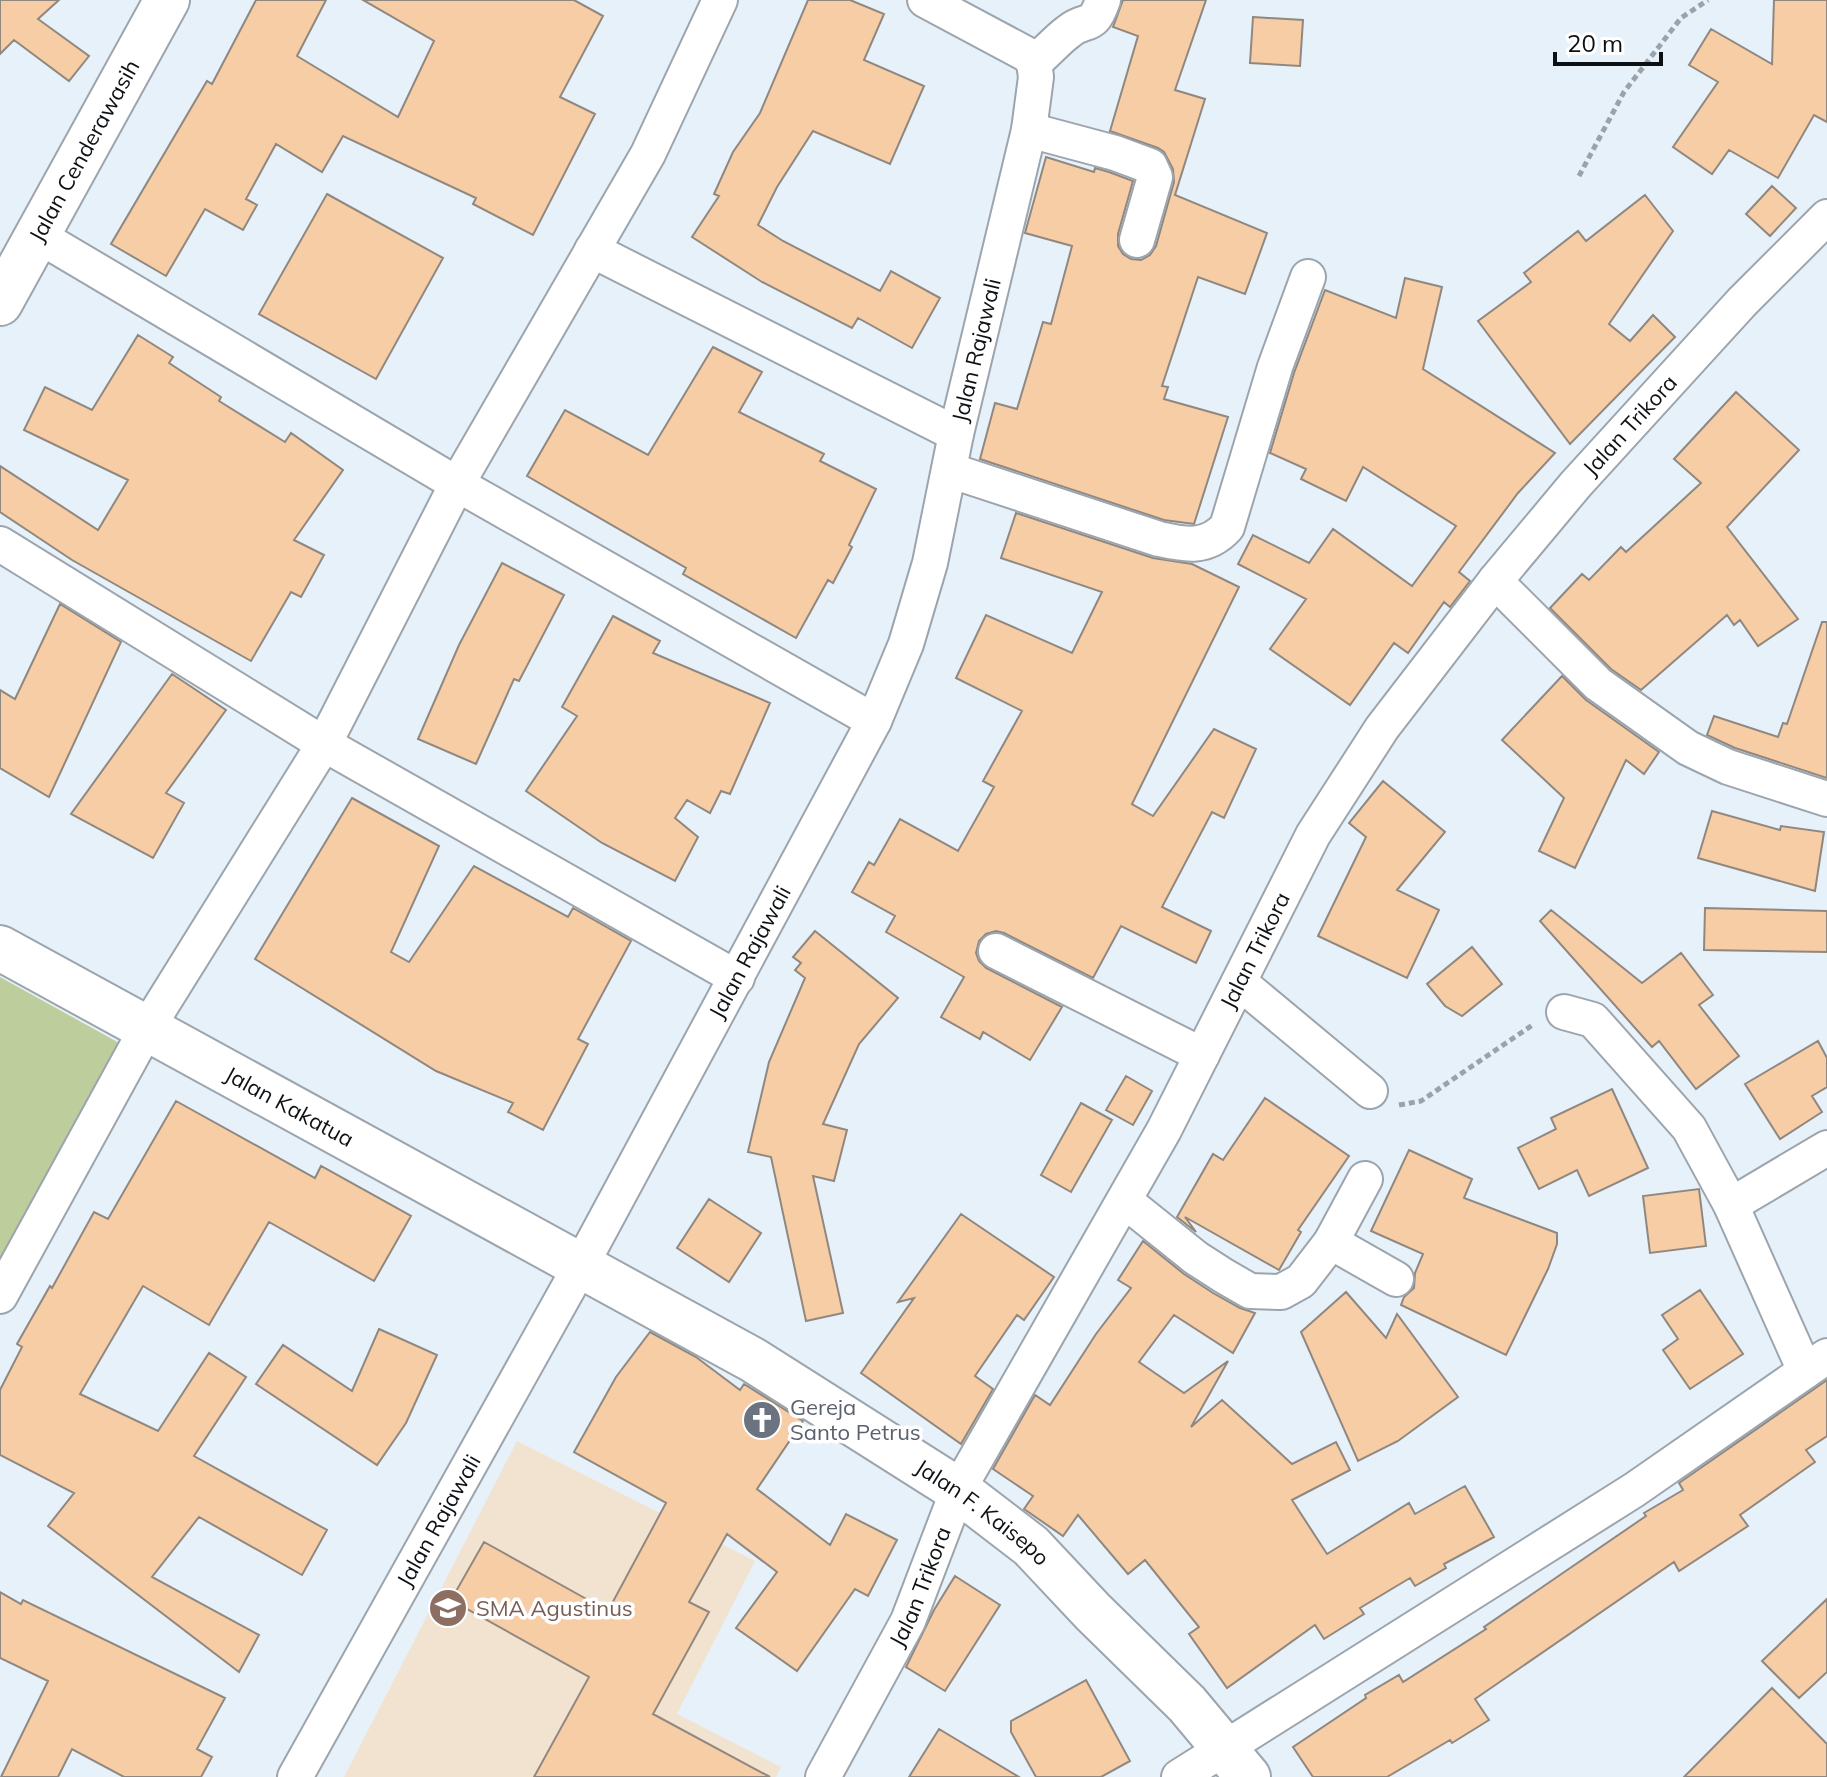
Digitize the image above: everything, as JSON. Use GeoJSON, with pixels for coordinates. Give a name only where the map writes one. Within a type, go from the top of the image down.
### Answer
{"type":"FeatureCollection","features":[{"type":"Feature","properties":{"kind":"street","name":"Jalan Cenderawasih"},"geometry":{"type":"LineString","coordinates":[[0,303],[167,0]]}},
{"type":"Feature","properties":{"kind":"street"},"geometry":{"type":"LineString","coordinates":[[0,1296],[146,1030],[324,744],[457,484],[648,154],[720,0]]}},
{"type":"Feature","properties":{"kind":"street"},"geometry":{"type":"LineString","coordinates":[[925,0],[1028,55],[1034,63],[1069,30],[1089,24],[1098,17],[1103,0]]}},
{"type":"Feature","properties":{"kind":"street","name":"Jalan Rajawali"},"geometry":{"type":"LineString","coordinates":[[295,1777],[580,1267],[874,721],[906,644],[930,563],[956,434],[1029,130],[1036,77],[1034,63]]}},
{"type":"Feature","properties":{"kind":"street"},"geometry":{"type":"LineString","coordinates":[[1029,130],[1115,153],[1150,166],[1155,177],[1137,240]]}},
{"type":"Feature","properties":{"kind":"street","name":"Jalan Trikora"},"geometry":{"type":"LineString","coordinates":[[823,1777],[908,1621],[958,1490],[1125,1201],[1313,835],[1382,728],[1495,581],[1576,484],[1721,324],[1827,217]]}},
{"type":"Feature","properties":{"kind":"street"},"geometry":{"type":"LineString","coordinates":[[37,235],[457,484],[874,721]]}},
{"type":"Feature","properties":{"kind":"street"},"geometry":{"type":"LineString","coordinates":[[592,250],[956,434]]}},
{"type":"Feature","properties":{"kind":"street"},"geometry":{"type":"LineString","coordinates":[[949,470],[1159,539],[1202,544],[1217,538],[1227,527],[1275,367],[1308,277]]}},
{"type":"Feature","properties":{"kind":"street"},"geometry":{"type":"LineString","coordinates":[[0,544],[324,744],[737,978]]}},
{"type":"Feature","properties":{"kind":"street"},"geometry":{"type":"LineString","coordinates":[[1495,581],[1598,684],[1688,748],[1728,767],[1827,799]]}},
{"type":"Feature","properties":{"kind":"street","name":"Jalan Kakatua"},"geometry":{"type":"LineString","coordinates":[[0,948],[580,1267]]}},
{"type":"Feature","properties":{"kind":"street"},"geometry":{"type":"LineString","coordinates":[[996,951],[1202,1055]]}},
{"type":"Feature","properties":{"kind":"street"},"geometry":{"type":"LineString","coordinates":[[1239,982],[1370,1091]]}},
{"type":"Feature","properties":{"kind":"street"},"geometry":{"type":"LineString","coordinates":[[1179,1777],[1236,1763],[1816,1364],[1689,1128],[1593,1020],[1564,1012]]}},
{"type":"Feature","properties":{"kind":"street"},"geometry":{"type":"LineString","coordinates":[[1731,1205],[1827,1148]]}},
{"type":"Feature","properties":{"kind":"street"},"geometry":{"type":"LineString","coordinates":[[1125,1201],[1196,1258],[1250,1291],[1281,1292],[1301,1281],[1331,1242],[1365,1179]]}},
{"type":"Feature","properties":{"kind":"street"},"geometry":{"type":"LineString","coordinates":[[1331,1242],[1396,1279]]}},
{"type":"Feature","properties":{"kind":"street","name":"Jalan F. Kaisepo"},"geometry":{"type":"LineString","coordinates":[[580,1267],[753,1360],[958,1490],[1031,1546],[1187,1704],[1236,1763]]}},
{"type":"Feature","properties":{"kind":"path"},"geometry":{"type":"LineString","coordinates":[[1579,176],[1624,92],[1681,18],[1708,0]]}},
{"type":"Feature","properties":{"kind":"path"},"geometry":{"type":"LineString","coordinates":[[1370,1091],[1383,1104],[1403,1105],[1421,1101],[1543,1017],[1564,1012]]}},
{"type":"Feature","properties":{"kind":"shaded area","name":"SMA Agustinus"},"geometry":{"type":"Polygon","coordinates":[[[517,1441],[755,1561],[677,1714],[781,1767],[776,1777],[344,1777],[517,1441]],[[654,1525],[591,1643],[708,1612],[689,1602],[714,1557],[654,1525]],[[484,1543],[451,1600],[563,1662],[484,1543]]]}},
{"type":"Feature","properties":{"kind":"green space"},"geometry":{"type":"Polygon","coordinates":[[[0,977],[121,1044],[0,1260],[0,977]]]}},
{"type":"Feature","properties":{"kind":"building"},"geometry":{"type":"Polygon","coordinates":[[[0,0],[59,0],[38,19],[89,56],[69,81],[14,40],[0,54],[0,0]]]}},
{"type":"Feature","properties":{"kind":"building"},"geometry":{"type":"Polygon","coordinates":[[[256,0],[326,0],[297,56],[398,117],[434,41],[363,0],[574,0],[603,16],[560,97],[595,114],[533,235],[473,204],[476,198],[343,136],[322,172],[276,144],[246,199],[257,205],[243,230],[205,209],[166,276],[111,244],[207,81],[212,84],[256,0]]]}},
{"type":"Feature","properties":{"kind":"building"},"geometry":{"type":"Polygon","coordinates":[[[808,0],[850,0],[884,14],[864,60],[924,86],[890,164],[813,131],[777,187],[758,225],[880,291],[891,271],[940,298],[912,348],[858,318],[852,328],[762,282],[692,237],[719,196],[714,194],[733,152],[760,113],[808,0]]]}},
{"type":"Feature","properties":{"kind":"building"},"geometry":{"type":"Polygon","coordinates":[[[1123,0],[1206,0],[1175,90],[1205,99],[1175,195],[1267,233],[1245,294],[1198,277],[1162,386],[1168,387],[1164,399],[1228,417],[1194,524],[1164,520],[980,459],[995,403],[1017,409],[1043,322],[1051,324],[1072,246],[1025,233],[1046,157],[1094,172],[1095,168],[1133,181],[1118,234],[1118,246],[1131,259],[1141,260],[1150,255],[1156,246],[1174,182],[1173,169],[1164,152],[1158,148],[1110,131],[1138,36],[1113,27],[1123,0]]]}},
{"type":"Feature","properties":{"kind":"building"},"geometry":{"type":"Polygon","coordinates":[[[1774,0],[1827,0],[1827,122],[1814,115],[1778,178],[1729,150],[1712,174],[1673,147],[1718,82],[1689,65],[1711,29],[1772,64],[1774,0]]]}},
{"type":"Feature","properties":{"kind":"building"},"geometry":{"type":"Polygon","coordinates":[[[1253,17],[1303,20],[1300,66],[1250,63],[1253,17]]]}},
{"type":"Feature","properties":{"kind":"building"},"geometry":{"type":"Polygon","coordinates":[[[1772,186],[1796,208],[1770,236],[1746,214],[1772,186]]]}},
{"type":"Feature","properties":{"kind":"building"},"geometry":{"type":"Polygon","coordinates":[[[327,194],[443,258],[376,379],[259,314],[327,194]]]}},
{"type":"Feature","properties":{"kind":"building"},"geometry":{"type":"Polygon","coordinates":[[[1645,195],[1673,231],[1609,324],[1630,341],[1653,315],[1675,337],[1570,444],[1478,321],[1531,282],[1524,273],[1578,231],[1586,241],[1645,195]]]}},
{"type":"Feature","properties":{"kind":"building"},"geometry":{"type":"Polygon","coordinates":[[[1405,278],[1442,287],[1423,369],[1555,453],[1518,493],[1459,572],[1470,581],[1450,607],[1444,602],[1408,653],[1394,643],[1350,705],[1270,649],[1306,599],[1238,564],[1253,535],[1309,563],[1333,529],[1412,586],[1456,526],[1363,467],[1346,501],[1301,479],[1306,469],[1270,453],[1294,373],[1325,290],[1396,318],[1405,278]]]}},
{"type":"Feature","properties":{"kind":"building"},"geometry":{"type":"Polygon","coordinates":[[[138,335],[173,357],[169,363],[221,397],[219,401],[285,442],[291,433],[343,470],[294,540],[324,555],[301,597],[291,592],[251,661],[72,560],[0,512],[0,466],[98,530],[128,480],[24,430],[45,387],[92,410],[138,335]]]}},
{"type":"Feature","properties":{"kind":"building"},"geometry":{"type":"Polygon","coordinates":[[[713,347],[762,372],[739,412],[824,454],[820,461],[876,489],[833,583],[828,580],[796,638],[683,574],[686,568],[527,476],[565,410],[648,455],[713,347]]]}},
{"type":"Feature","properties":{"kind":"building"},"geometry":{"type":"Polygon","coordinates":[[[1736,392],[1799,450],[1727,527],[1798,619],[1758,646],[1740,620],[1734,625],[1727,615],[1641,690],[1611,669],[1550,608],[1582,574],[1589,580],[1621,547],[1626,552],[1701,483],[1674,459],[1736,392]]]}},
{"type":"Feature","properties":{"kind":"building"},"geometry":{"type":"Polygon","coordinates":[[[1016,513],[1153,558],[1192,564],[1239,587],[1132,804],[1153,816],[1214,729],[1256,749],[1224,818],[1212,812],[1162,907],[1211,931],[1196,963],[1121,926],[1093,978],[1004,933],[996,931],[986,934],[979,941],[976,953],[986,968],[1062,1007],[1030,1060],[983,1032],[980,1039],[941,1017],[964,977],[886,932],[895,916],[852,892],[869,862],[874,865],[900,819],[958,851],[994,787],[983,781],[1022,711],[956,678],[986,615],[1072,653],[1102,592],[1001,558],[1016,513]]]}},
{"type":"Feature","properties":{"kind":"building"},"geometry":{"type":"Polygon","coordinates":[[[502,563],[564,595],[519,681],[514,679],[476,764],[418,739],[459,645],[502,563]]]}},
{"type":"Feature","properties":{"kind":"building"},"geometry":{"type":"Polygon","coordinates":[[[60,604],[121,642],[49,797],[0,768],[0,690],[15,699],[60,604]]]}},
{"type":"Feature","properties":{"kind":"building"},"geometry":{"type":"Polygon","coordinates":[[[613,616],[660,641],[653,653],[770,703],[730,794],[721,791],[710,813],[687,800],[675,818],[698,837],[675,881],[602,843],[526,791],[577,716],[562,707],[613,616]]]}},
{"type":"Feature","properties":{"kind":"building"},"geometry":{"type":"Polygon","coordinates":[[[1822,622],[1827,622],[1827,778],[1735,748],[1707,735],[1714,716],[1778,737],[1783,723],[1787,724],[1822,622]]]}},
{"type":"Feature","properties":{"kind":"building"},"geometry":{"type":"Polygon","coordinates":[[[172,674],[226,710],[166,793],[184,803],[153,858],[71,814],[172,674]]]}},
{"type":"Feature","properties":{"kind":"building"},"geometry":{"type":"Polygon","coordinates":[[[1562,676],[1586,700],[1659,752],[1644,774],[1626,760],[1575,868],[1539,851],[1564,798],[1502,740],[1562,676]]]}},
{"type":"Feature","properties":{"kind":"building"},"geometry":{"type":"Polygon","coordinates":[[[1383,781],[1445,832],[1397,890],[1439,910],[1407,978],[1318,936],[1366,837],[1349,823],[1383,781]]]}},
{"type":"Feature","properties":{"kind":"building"},"geometry":{"type":"Polygon","coordinates":[[[352,798],[439,846],[391,952],[409,962],[474,866],[568,917],[573,908],[631,941],[578,1039],[588,1044],[543,1130],[508,1112],[513,1103],[436,1071],[255,959],[352,798]]]}},
{"type":"Feature","properties":{"kind":"building"},"geometry":{"type":"Polygon","coordinates":[[[1712,811],[1780,830],[1781,826],[1824,832],[1815,891],[1698,858],[1712,811]]]}},
{"type":"Feature","properties":{"kind":"building"},"geometry":{"type":"Polygon","coordinates":[[[1705,908],[1827,911],[1827,952],[1704,950],[1705,908]]]}},
{"type":"Feature","properties":{"kind":"building"},"geometry":{"type":"Polygon","coordinates":[[[1551,910],[1642,983],[1681,953],[1713,995],[1699,1005],[1739,1056],[1696,1089],[1659,1041],[1652,1047],[1540,921],[1551,910]]]}},
{"type":"Feature","properties":{"kind":"building"},"geometry":{"type":"Polygon","coordinates":[[[815,931],[898,998],[859,1044],[823,1124],[847,1130],[834,1181],[813,1176],[843,1313],[806,1321],[771,1157],[748,1152],[769,1062],[805,978],[795,970],[801,963],[793,957],[815,931]]]}},
{"type":"Feature","properties":{"kind":"building"},"geometry":{"type":"Polygon","coordinates":[[[1472,947],[1502,984],[1462,1016],[1445,1006],[1427,984],[1472,947]]]}},
{"type":"Feature","properties":{"kind":"building"},"geometry":{"type":"Polygon","coordinates":[[[1818,1041],[1827,1058],[1827,1087],[1812,1096],[1822,1112],[1780,1139],[1745,1084],[1818,1041]]]}},
{"type":"Feature","properties":{"kind":"building"},"geometry":{"type":"Polygon","coordinates":[[[1126,1076],[1152,1091],[1133,1125],[1106,1110],[1126,1076]]]}},
{"type":"Feature","properties":{"kind":"building"},"geometry":{"type":"Polygon","coordinates":[[[1612,1089],[1648,1168],[1589,1196],[1577,1170],[1539,1189],[1518,1148],[1556,1129],[1551,1118],[1612,1089]]]}},
{"type":"Feature","properties":{"kind":"building"},"geometry":{"type":"Polygon","coordinates":[[[1265,1098],[1349,1156],[1298,1230],[1301,1232],[1279,1270],[1185,1217],[1196,1232],[1177,1217],[1213,1154],[1223,1160],[1265,1098]]]}},
{"type":"Feature","properties":{"kind":"building"},"geometry":{"type":"Polygon","coordinates":[[[176,1101],[315,1178],[321,1166],[411,1216],[374,1281],[269,1222],[209,1325],[143,1286],[80,1394],[158,1431],[209,1353],[246,1377],[194,1456],[327,1530],[302,1575],[199,1517],[152,1577],[259,1635],[239,1672],[48,1526],[74,1493],[0,1455],[0,1390],[22,1347],[17,1344],[94,1212],[108,1219],[176,1101]]]}},
{"type":"Feature","properties":{"kind":"building"},"geometry":{"type":"Polygon","coordinates":[[[1081,1103],[1112,1120],[1071,1192],[1041,1175],[1081,1103]]]}},
{"type":"Feature","properties":{"kind":"building"},"geometry":{"type":"Polygon","coordinates":[[[1409,1150],[1472,1179],[1464,1198],[1557,1233],[1557,1244],[1548,1269],[1506,1355],[1401,1305],[1404,1297],[1414,1288],[1415,1273],[1423,1254],[1371,1231],[1409,1150]]]}},
{"type":"Feature","properties":{"kind":"building"},"geometry":{"type":"Polygon","coordinates":[[[1699,1189],[1706,1246],[1650,1253],[1643,1196],[1699,1189]]]}},
{"type":"Feature","properties":{"kind":"building"},"geometry":{"type":"Polygon","coordinates":[[[709,1199],[761,1233],[729,1282],[677,1248],[709,1199]]]}},
{"type":"Feature","properties":{"kind":"building"},"geometry":{"type":"Polygon","coordinates":[[[961,1214],[1054,1277],[1024,1320],[1017,1315],[975,1376],[993,1389],[961,1444],[861,1373],[914,1298],[898,1302],[961,1214]]]}},
{"type":"Feature","properties":{"kind":"building"},"geometry":{"type":"Polygon","coordinates":[[[1143,1241],[1213,1293],[1255,1313],[1233,1353],[1174,1315],[1139,1362],[1184,1393],[1228,1361],[1191,1427],[1222,1400],[1292,1464],[1336,1442],[1350,1470],[1292,1500],[1327,1554],[1409,1503],[1415,1514],[1465,1486],[1494,1537],[1444,1564],[1446,1568],[1415,1586],[1410,1578],[1360,1608],[1364,1614],[1324,1639],[1315,1625],[1227,1688],[1189,1634],[1199,1627],[1145,1560],[1128,1574],[1078,1515],[1063,1536],[1024,1509],[1033,1496],[993,1469],[1035,1395],[1050,1405],[1096,1334],[1131,1288],[1118,1280],[1143,1241]]]}},
{"type":"Feature","properties":{"kind":"building"},"geometry":{"type":"Polygon","coordinates":[[[1700,1290],[1743,1354],[1690,1389],[1663,1350],[1678,1339],[1662,1315],[1700,1290]]]}},
{"type":"Feature","properties":{"kind":"building"},"geometry":{"type":"Polygon","coordinates":[[[1346,1292],[1386,1338],[1397,1314],[1458,1397],[1398,1441],[1358,1461],[1301,1332],[1346,1292]]]}},
{"type":"Feature","properties":{"kind":"building"},"geometry":{"type":"Polygon","coordinates":[[[379,1329],[437,1355],[406,1423],[377,1465],[256,1384],[283,1345],[352,1391],[379,1329]]]}},
{"type":"Feature","properties":{"kind":"building"},"geometry":{"type":"Polygon","coordinates":[[[650,1332],[696,1357],[740,1390],[744,1384],[803,1421],[757,1489],[830,1545],[846,1514],[897,1540],[868,1596],[855,1589],[797,1671],[736,1628],[777,1572],[727,1534],[689,1602],[709,1612],[653,1714],[770,1777],[534,1777],[589,1677],[451,1600],[484,1542],[608,1611],[666,1503],[574,1452],[616,1377],[650,1332]]]}},
{"type":"Feature","properties":{"kind":"building"},"geometry":{"type":"Polygon","coordinates":[[[1827,1380],[1827,1436],[1806,1450],[1815,1462],[1740,1515],[1748,1526],[1679,1571],[1674,1562],[1475,1699],[1489,1720],[1452,1743],[1450,1740],[1387,1777],[1313,1777],[1293,1747],[1366,1698],[1365,1695],[1399,1675],[1403,1682],[1486,1629],[1484,1627],[1646,1516],[1644,1513],[1683,1490],[1679,1483],[1827,1380]]]}},
{"type":"Feature","properties":{"kind":"building"},"geometry":{"type":"Polygon","coordinates":[[[955,1576],[1000,1605],[945,1691],[906,1667],[955,1576]]]}},
{"type":"Feature","properties":{"kind":"building"},"geometry":{"type":"Polygon","coordinates":[[[0,1592],[21,1604],[23,1600],[225,1698],[197,1749],[212,1757],[201,1777],[124,1777],[72,1749],[58,1777],[1,1777],[48,1681],[0,1658],[0,1592]]]}},
{"type":"Feature","properties":{"kind":"building"},"geometry":{"type":"Polygon","coordinates":[[[1827,1599],[1827,1672],[1799,1698],[1762,1661],[1827,1599]]]}},
{"type":"Feature","properties":{"kind":"building"},"geometry":{"type":"Polygon","coordinates":[[[1086,1680],[1130,1761],[1101,1777],[1036,1777],[1011,1732],[1011,1721],[1086,1680]]]}},
{"type":"Feature","properties":{"kind":"building"},"geometry":{"type":"Polygon","coordinates":[[[1772,1688],[1827,1744],[1827,1777],[1684,1777],[1772,1688]]]}},
{"type":"Feature","properties":{"kind":"building"},"geometry":{"type":"Polygon","coordinates":[[[939,1729],[1019,1777],[909,1777],[939,1729]]]}},
{"type":"Feature","properties":{"kind":"place","name":"Gereja Santo Petrus"},"geometry":{"type":"Point","coordinates":[762,1420]}},
{"type":"Feature","properties":{"kind":"place","name":"SMA Agustinus"},"geometry":{"type":"Point","coordinates":[448,1608]}}]}
